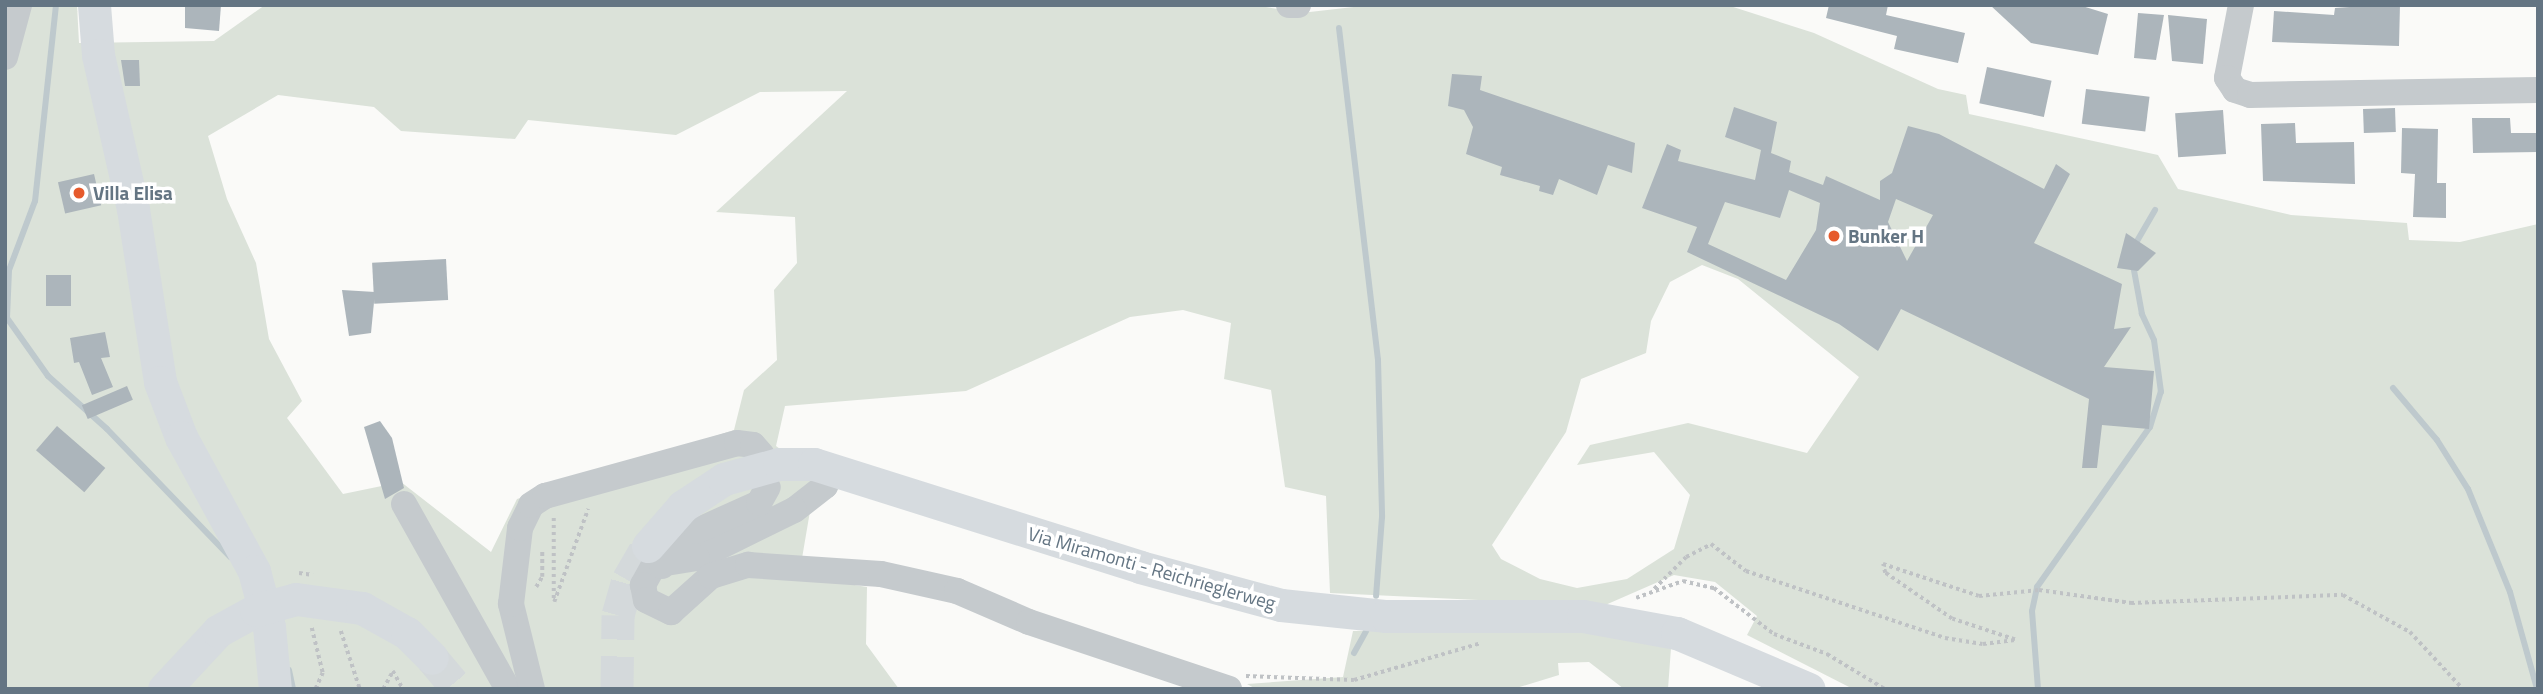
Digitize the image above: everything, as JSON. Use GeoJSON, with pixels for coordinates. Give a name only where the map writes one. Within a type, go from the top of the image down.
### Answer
{"type":"FeatureCollection","features":[{"type":"Feature","properties":{"kind":"main road"},"geometry":{"type":"LineString","coordinates":[[94,5],[98,55],[133,209],[160,382],[181,437],[239,539],[262,596],[275,689]]}},
{"type":"Feature","properties":{"kind":"main road","name":"Via Miramonti - Reichrieglerweg"},"geometry":{"type":"LineString","coordinates":[[648,546],[683,506],[724,479],[779,464],[832,468],[1100,555],[1281,605],[1386,616],[1539,611],[1583,616],[1688,637],[1808,689]]}},
{"type":"Feature","properties":{"kind":"main road"},"geometry":{"type":"LineString","coordinates":[[164,689],[218,631],[256,610],[318,598],[374,614],[407,633],[432,659]]}},
{"type":"Feature","properties":{"kind":"street"},"geometry":{"type":"LineString","coordinates":[[5,57],[19,5]]}},
{"type":"Feature","properties":{"kind":"street"},"geometry":{"type":"LineString","coordinates":[[1289,5],[1298,5]]}},
{"type":"Feature","properties":{"kind":"street"},"geometry":{"type":"LineString","coordinates":[[2241,5],[2227,78],[2235,90],[2250,95],[2538,90]]}},
{"type":"Feature","properties":{"kind":"street"},"geometry":{"type":"LineString","coordinates":[[532,689],[511,604],[520,528],[531,505],[545,496],[737,443],[753,445],[762,455]]}},
{"type":"Feature","properties":{"kind":"street"},"geometry":{"type":"LineString","coordinates":[[832,468],[825,486],[810,500],[697,558],[654,565],[643,584],[646,600],[663,612],[678,609],[711,576],[748,565],[905,578],[957,591],[1029,622],[1224,687]]}},
{"type":"Feature","properties":{"kind":"street"},"geometry":{"type":"LineString","coordinates":[[697,558],[677,597],[656,595],[654,578],[682,544],[760,503],[768,487]]}},
{"type":"Feature","properties":{"kind":"street"},"geometry":{"type":"LineString","coordinates":[[404,505],[508,689]]}},
{"type":"Feature","properties":{"kind":"path"},"geometry":{"type":"LineString","coordinates":[[546,515],[555,519],[558,535],[554,602],[578,524],[596,501]]}},
{"type":"Feature","properties":{"kind":"path"},"geometry":{"type":"LineString","coordinates":[[530,586],[534,588],[542,577],[540,543]]}},
{"type":"Feature","properties":{"kind":"path"},"geometry":{"type":"LineString","coordinates":[[1885,689],[1827,654],[1774,634],[1714,588],[1683,581],[1654,589],[1686,557],[1711,544],[1746,571],[1968,643],[2015,640],[1952,619],[1885,573],[1883,564],[1979,596],[2039,590],[2131,603],[2343,595],[2410,632],[2463,689]]}},
{"type":"Feature","properties":{"kind":"path"},"geometry":{"type":"LineString","coordinates":[[1224,687],[1241,676],[1354,680],[1473,646]]}},
{"type":"Feature","properties":{"kind":"path"},"geometry":{"type":"LineString","coordinates":[[383,689],[393,671],[403,689]]}},
{"type":"Feature","properties":{"kind":"shaded area"},"geometry":{"type":"Polygon","coordinates":[[[13,5],[77,5],[79,43],[214,41],[265,5],[1254,5],[1301,13],[1371,5],[1727,5],[1814,33],[1938,89],[1966,95],[1969,114],[2158,155],[2178,189],[2291,215],[2407,223],[2409,240],[2460,242],[2538,224],[2538,689],[1853,689],[1747,635],[1757,616],[1715,582],[1674,575],[1603,606],[1330,593],[1326,496],[1285,487],[1271,390],[1224,379],[1231,323],[1183,310],[1130,317],[966,391],[785,406],[776,446],[816,476],[799,576],[867,587],[866,644],[899,689],[5,689],[5,34],[13,5]],[[847,91],[760,92],[676,135],[528,120],[515,139],[401,131],[374,107],[278,95],[208,136],[227,199],[256,263],[269,339],[302,401],[287,418],[343,494],[401,482],[491,552],[517,499],[734,430],[744,390],[777,360],[774,290],[797,263],[795,217],[716,212],[847,91]],[[1702,265],[1670,282],[1651,321],[1646,353],[1581,379],[1566,432],[1492,545],[1501,559],[1540,579],[1577,588],[1627,579],[1674,549],[1690,495],[1654,452],[1577,465],[1590,445],[1688,423],[1807,453],[1859,377],[1738,279],[1702,265]]]}},
{"type":"Feature","properties":{"kind":"shaded area"},"geometry":{"type":"Polygon","coordinates":[[[1518,630],[1616,634],[1671,648],[1668,689],[1624,689],[1589,662],[1558,663],[1559,675],[1513,689],[1256,689],[1247,684],[1343,677],[1353,631],[1518,630]]]}},
{"type":"Feature","properties":{"kind":"building"},"geometry":{"type":"Polygon","coordinates":[[[185,5],[221,5],[219,31],[185,28],[185,5]]]}},
{"type":"Feature","properties":{"kind":"building"},"geometry":{"type":"Polygon","coordinates":[[[1829,5],[1888,5],[1886,15],[1965,33],[1958,63],[1894,49],[1897,36],[1826,18],[1829,5]]]}},
{"type":"Feature","properties":{"kind":"building"},"geometry":{"type":"Polygon","coordinates":[[[1990,5],[2079,5],[2108,14],[2098,55],[2031,43],[1990,5]]]}},
{"type":"Feature","properties":{"kind":"building"},"geometry":{"type":"Polygon","coordinates":[[[2400,5],[2399,46],[2272,42],[2274,11],[2334,15],[2335,8],[2400,5]]]}},
{"type":"Feature","properties":{"kind":"building"},"geometry":{"type":"Polygon","coordinates":[[[2138,13],[2164,15],[2156,60],[2134,58],[2138,13]]]}},
{"type":"Feature","properties":{"kind":"building"},"geometry":{"type":"Polygon","coordinates":[[[2168,15],[2207,19],[2203,64],[2172,61],[2168,15]]]}},
{"type":"Feature","properties":{"kind":"building"},"geometry":{"type":"Polygon","coordinates":[[[121,60],[139,60],[140,86],[125,86],[121,60]]]}},
{"type":"Feature","properties":{"kind":"building"},"geometry":{"type":"Polygon","coordinates":[[[1987,67],[2052,81],[2044,117],[1979,103],[1987,67]]]}},
{"type":"Feature","properties":{"kind":"building"},"geometry":{"type":"Polygon","coordinates":[[[1452,74],[1482,76],[1480,90],[1635,143],[1632,173],[1608,165],[1597,195],[1559,179],[1553,195],[1539,191],[1540,186],[1500,175],[1502,167],[1466,154],[1473,127],[1464,110],[1448,106],[1452,74]]]}},
{"type":"Feature","properties":{"kind":"building"},"geometry":{"type":"Polygon","coordinates":[[[2086,89],[2150,97],[2145,132],[2082,124],[2086,89]]]}},
{"type":"Feature","properties":{"kind":"building"},"geometry":{"type":"Polygon","coordinates":[[[1734,107],[1777,122],[1771,153],[1791,161],[1789,172],[1823,185],[1826,176],[1880,200],[1880,181],[1892,173],[1908,126],[1939,134],[2044,189],[2056,164],[2070,174],[2034,243],[2122,284],[2114,329],[2131,327],[2104,367],[2154,371],[2149,429],[2102,425],[2097,468],[2082,468],[2089,399],[1901,309],[1878,351],[1839,324],[1687,252],[1697,227],[1642,208],[1667,144],[1681,150],[1678,161],[1755,180],[1761,150],[1725,137],[1734,107]],[[1789,190],[1780,218],[1725,202],[1708,244],[1786,280],[1816,230],[1820,203],[1789,190]],[[1896,199],[1888,222],[1907,261],[1933,215],[1896,199]]]}},
{"type":"Feature","properties":{"kind":"building"},"geometry":{"type":"Polygon","coordinates":[[[2395,108],[2396,132],[2364,133],[2363,109],[2395,108]]]}},
{"type":"Feature","properties":{"kind":"building"},"geometry":{"type":"Polygon","coordinates":[[[2223,110],[2226,154],[2178,157],[2175,113],[2223,110]]]}},
{"type":"Feature","properties":{"kind":"building"},"geometry":{"type":"Polygon","coordinates":[[[2472,118],[2510,118],[2511,133],[2538,133],[2538,152],[2473,153],[2472,118]]]}},
{"type":"Feature","properties":{"kind":"building"},"geometry":{"type":"Polygon","coordinates":[[[2295,123],[2296,143],[2354,142],[2355,184],[2263,181],[2261,124],[2295,123]]]}},
{"type":"Feature","properties":{"kind":"building"},"geometry":{"type":"Polygon","coordinates":[[[2402,128],[2438,129],[2437,183],[2446,183],[2446,218],[2413,217],[2415,174],[2401,173],[2402,128]]]}},
{"type":"Feature","properties":{"kind":"building","name":"Villa Elisa"},"geometry":{"type":"Polygon","coordinates":[[[94,174],[101,205],[65,214],[58,182],[94,174]]]}},
{"type":"Feature","properties":{"kind":"building"},"geometry":{"type":"Polygon","coordinates":[[[2126,233],[2156,253],[2138,271],[2117,268],[2126,233]]]}},
{"type":"Feature","properties":{"kind":"building"},"geometry":{"type":"Polygon","coordinates":[[[446,259],[448,300],[374,304],[372,263],[446,259]]]}},
{"type":"Feature","properties":{"kind":"building"},"geometry":{"type":"Polygon","coordinates":[[[46,275],[71,275],[71,306],[46,306],[46,275]]]}},
{"type":"Feature","properties":{"kind":"building"},"geometry":{"type":"Polygon","coordinates":[[[342,290],[375,292],[371,333],[349,336],[342,290]]]}},
{"type":"Feature","properties":{"kind":"building"},"geometry":{"type":"Polygon","coordinates":[[[105,332],[110,357],[101,358],[113,387],[92,395],[79,362],[74,363],[70,338],[105,332]]]}},
{"type":"Feature","properties":{"kind":"building"},"geometry":{"type":"Polygon","coordinates":[[[127,386],[133,400],[88,419],[82,405],[127,386]]]}},
{"type":"Feature","properties":{"kind":"building"},"geometry":{"type":"Polygon","coordinates":[[[380,421],[392,438],[404,488],[385,499],[364,427],[380,421]]]}},
{"type":"Feature","properties":{"kind":"building"},"geometry":{"type":"Polygon","coordinates":[[[57,426],[105,468],[84,492],[36,450],[57,426]]]}},
{"type":"Feature","properties":{"kind":"waterway"},"geometry":{"type":"LineString","coordinates":[[56,5],[35,201],[9,270],[7,318],[48,376],[107,429],[230,557]]}},
{"type":"Feature","properties":{"kind":"waterway"},"geometry":{"type":"LineString","coordinates":[[1339,28],[1378,360],[1382,517],[1376,596]]}},
{"type":"Feature","properties":{"kind":"waterway"},"geometry":{"type":"LineString","coordinates":[[2133,248],[2155,210]]}},
{"type":"Feature","properties":{"kind":"waterway"},"geometry":{"type":"LineString","coordinates":[[2038,689],[2032,611],[2037,587],[2150,427],[2161,392],[2154,340],[2142,314],[2133,265]]}},
{"type":"Feature","properties":{"kind":"waterway"},"geometry":{"type":"LineString","coordinates":[[2393,388],[2437,440],[2468,489],[2510,592],[2537,689]]}},
{"type":"Feature","properties":{"kind":"waterway"},"geometry":{"type":"LineString","coordinates":[[1354,653],[1366,631]]}},
{"type":"Feature","properties":{"kind":"waterway"},"geometry":{"type":"LineString","coordinates":[[289,670],[293,689]]}},
{"type":"Feature","properties":{"kind":"tunnel"},"geometry":{"type":"LineString","coordinates":[[617,689],[618,615],[628,580],[648,546]]}},
{"type":"Feature","properties":{"kind":"tunnel"},"geometry":{"type":"LineString","coordinates":[[432,658],[458,689]]}},
{"type":"Feature","properties":{"kind":"place","name":"Villa Elisa"},"geometry":{"type":"Point","coordinates":[79,193]}},
{"type":"Feature","properties":{"kind":"place","name":"Bunker H"},"geometry":{"type":"Point","coordinates":[1834,236]}}]}
